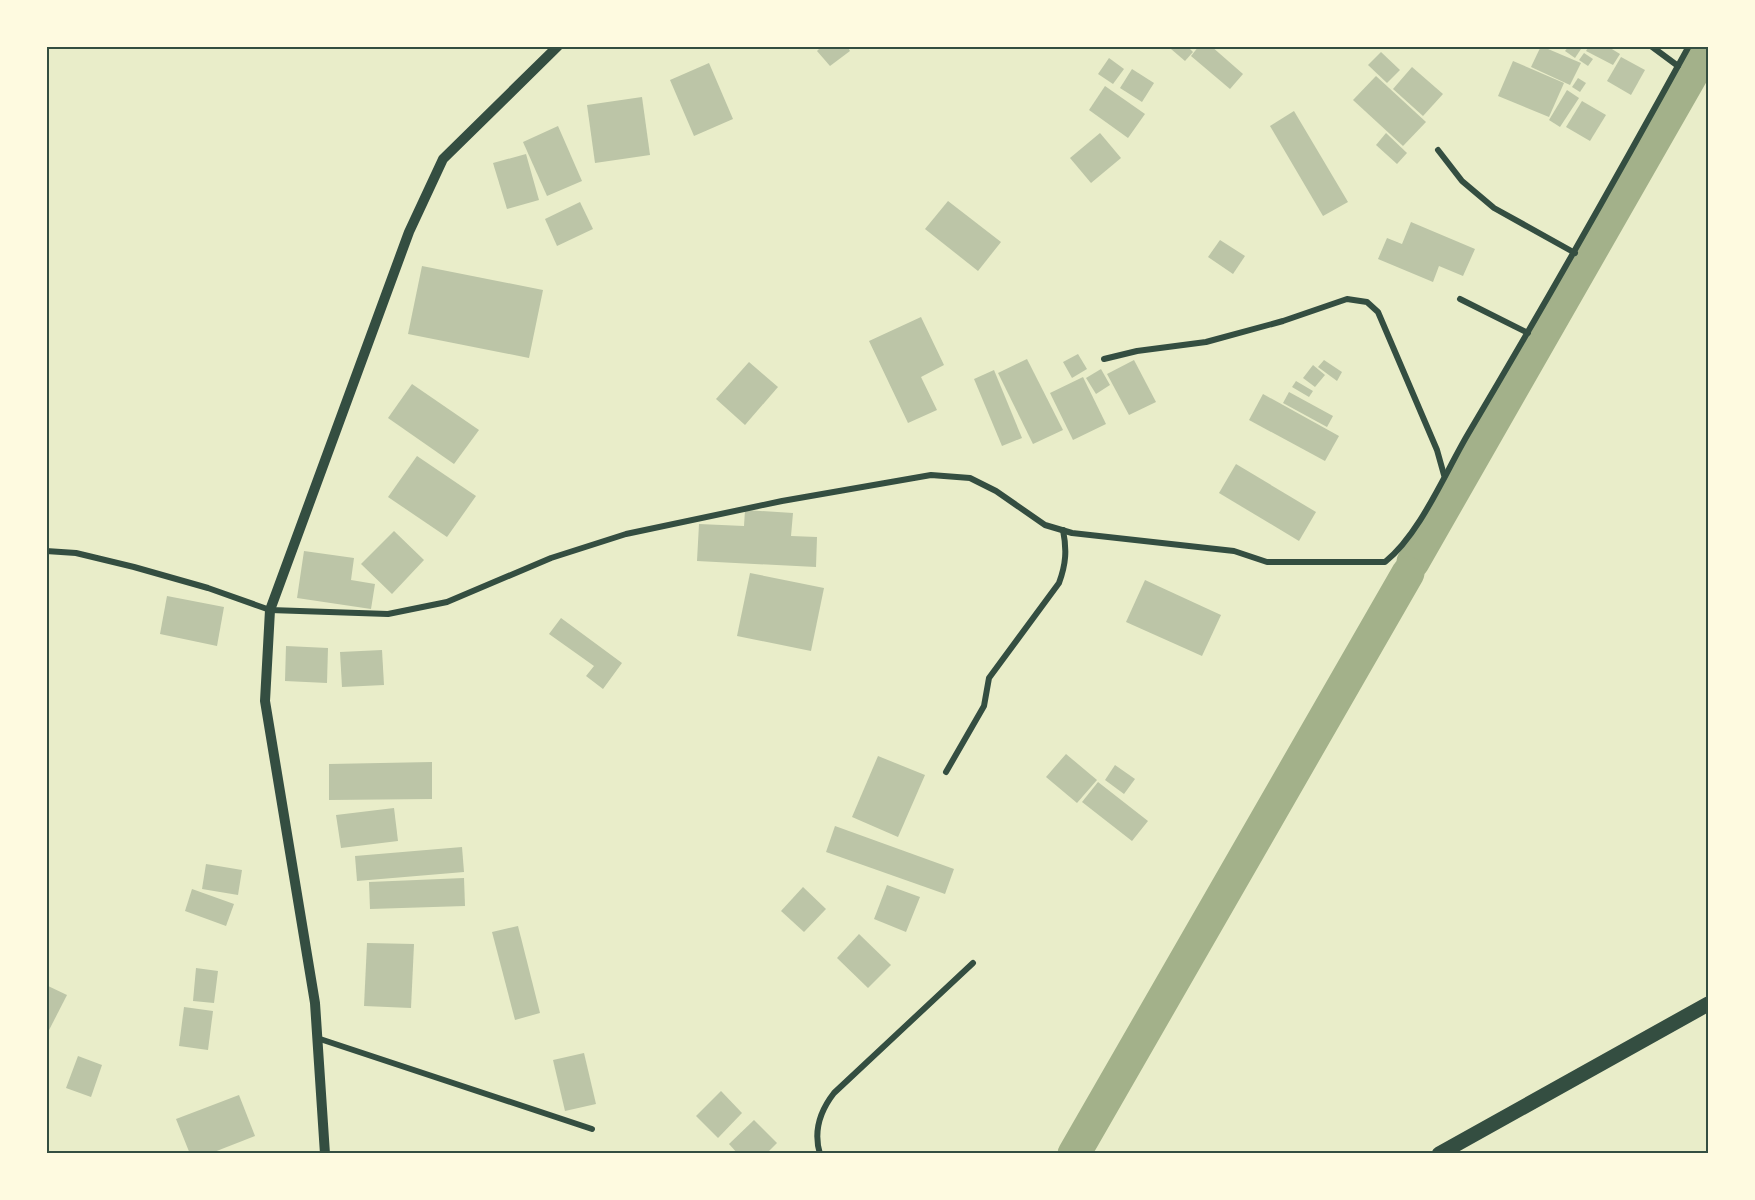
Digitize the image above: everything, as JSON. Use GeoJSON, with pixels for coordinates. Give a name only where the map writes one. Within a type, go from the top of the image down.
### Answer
{"type":"FeatureCollection","features":[{"type":"Feature","properties":{"kind":"main road"},"geometry":{"type":"LineString","coordinates":[[1438,1154],[1708,1004]]}},
{"type":"Feature","properties":{"kind":"street"},"geometry":{"type":"LineString","coordinates":[[325,1154],[315,1003],[265,701],[270,610],[409,232],[443,159],[558,46]]}},
{"type":"Feature","properties":{"kind":"street"},"geometry":{"type":"LineString","coordinates":[[1651,46],[1678,66]]}},
{"type":"Feature","properties":{"kind":"street"},"geometry":{"type":"LineString","coordinates":[[46,551],[76,553],[134,567],[208,588],[270,610],[388,614],[417,610],[447,602],[551,558],[626,534],[782,501],[931,475],[970,478],[996,491],[1045,525],[1063,530],[1234,551],[1267,562],[1385,562],[1398,552],[1413,533],[1444,475],[1575,253],[1689,46]]}},
{"type":"Feature","properties":{"kind":"street"},"geometry":{"type":"LineString","coordinates":[[1438,150],[1462,181],[1494,208],[1575,253]]}},
{"type":"Feature","properties":{"kind":"street"},"geometry":{"type":"LineString","coordinates":[[1104,359],[1137,351],[1206,342],[1283,321],[1347,299],[1367,302],[1378,312],[1437,450],[1444,475]]}},
{"type":"Feature","properties":{"kind":"street"},"geometry":{"type":"LineString","coordinates":[[1460,299],[1528,333]]}},
{"type":"Feature","properties":{"kind":"street"},"geometry":{"type":"LineString","coordinates":[[946,772],[984,706],[989,678],[1059,583],[1065,566],[1066,548],[1063,530]]}},
{"type":"Feature","properties":{"kind":"street"},"geometry":{"type":"LineString","coordinates":[[820,1154],[817,1136],[819,1119],[834,1093],[973,963]]}},
{"type":"Feature","properties":{"kind":"street"},"geometry":{"type":"LineString","coordinates":[[317,1038],[592,1129]]}},
{"type":"Feature","properties":{"kind":"building"},"geometry":{"type":"Polygon","coordinates":[[[822,46],[847,46],[850,51],[830,66],[817,51],[822,46]]]}},
{"type":"Feature","properties":{"kind":"building"},"geometry":{"type":"Polygon","coordinates":[[[1173,46],[1187,46],[1193,52],[1185,61],[1171,49],[1173,46]]]}},
{"type":"Feature","properties":{"kind":"building"},"geometry":{"type":"Polygon","coordinates":[[[1199,46],[1211,46],[1243,74],[1230,89],[1191,56],[1199,46]]]}},
{"type":"Feature","properties":{"kind":"building"},"geometry":{"type":"Polygon","coordinates":[[[1541,46],[1581,63],[1570,85],[1531,67],[1541,46]]]}},
{"type":"Feature","properties":{"kind":"building"},"geometry":{"type":"Polygon","coordinates":[[[1569,46],[1583,46],[1575,58],[1565,51],[1569,46]]]}},
{"type":"Feature","properties":{"kind":"building"},"geometry":{"type":"Polygon","coordinates":[[[1589,46],[1607,46],[1620,54],[1613,65],[1586,51],[1589,46]]]}},
{"type":"Feature","properties":{"kind":"building"},"geometry":{"type":"Polygon","coordinates":[[[1381,52],[1400,70],[1387,83],[1368,65],[1381,52]]]}},
{"type":"Feature","properties":{"kind":"building"},"geometry":{"type":"Polygon","coordinates":[[[1584,53],[1593,59],[1588,66],[1579,60],[1584,53]]]}},
{"type":"Feature","properties":{"kind":"building"},"geometry":{"type":"Polygon","coordinates":[[[1621,57],[1645,70],[1631,95],[1607,81],[1621,57]]]}},
{"type":"Feature","properties":{"kind":"building"},"geometry":{"type":"Polygon","coordinates":[[[1109,58],[1124,69],[1113,84],[1098,74],[1109,58]]]}},
{"type":"Feature","properties":{"kind":"building"},"geometry":{"type":"Polygon","coordinates":[[[1513,61],[1564,83],[1549,117],[1498,96],[1513,61]]]}},
{"type":"Feature","properties":{"kind":"building"},"geometry":{"type":"Polygon","coordinates":[[[709,63],[733,119],[694,136],[670,80],[709,63]]]}},
{"type":"Feature","properties":{"kind":"building"},"geometry":{"type":"Polygon","coordinates":[[[1412,67],[1443,94],[1423,116],[1393,89],[1412,67]]]}},
{"type":"Feature","properties":{"kind":"building"},"geometry":{"type":"Polygon","coordinates":[[[1132,69],[1154,83],[1142,102],[1120,88],[1132,69]]]}},
{"type":"Feature","properties":{"kind":"building"},"geometry":{"type":"Polygon","coordinates":[[[1376,76],[1426,122],[1403,146],[1353,100],[1376,76]]]}},
{"type":"Feature","properties":{"kind":"building"},"geometry":{"type":"Polygon","coordinates":[[[1578,78],[1586,83],[1580,92],[1572,87],[1578,78]]]}},
{"type":"Feature","properties":{"kind":"building"},"geometry":{"type":"Polygon","coordinates":[[[1105,86],[1145,114],[1128,138],[1089,110],[1105,86]]]}},
{"type":"Feature","properties":{"kind":"building"},"geometry":{"type":"Polygon","coordinates":[[[1567,90],[1579,98],[1560,127],[1549,120],[1567,90]]]}},
{"type":"Feature","properties":{"kind":"building"},"geometry":{"type":"Polygon","coordinates":[[[642,97],[650,155],[595,163],[587,105],[642,97]]]}},
{"type":"Feature","properties":{"kind":"building"},"geometry":{"type":"Polygon","coordinates":[[[1582,101],[1606,115],[1590,141],[1566,127],[1582,101]]]}},
{"type":"Feature","properties":{"kind":"building"},"geometry":{"type":"Polygon","coordinates":[[[1294,111],[1348,202],[1323,216],[1270,126],[1294,111]]]}},
{"type":"Feature","properties":{"kind":"building"},"geometry":{"type":"Polygon","coordinates":[[[558,126],[582,181],[547,196],[523,142],[558,126]]]}},
{"type":"Feature","properties":{"kind":"building"},"geometry":{"type":"Polygon","coordinates":[[[1100,133],[1121,158],[1091,183],[1070,158],[1100,133]]]}},
{"type":"Feature","properties":{"kind":"building"},"geometry":{"type":"Polygon","coordinates":[[[1386,133],[1407,153],[1397,164],[1376,145],[1386,133]]]}},
{"type":"Feature","properties":{"kind":"building"},"geometry":{"type":"Polygon","coordinates":[[[526,154],[539,200],[507,209],[493,163],[526,154]]]}},
{"type":"Feature","properties":{"kind":"building"},"geometry":{"type":"Polygon","coordinates":[[[948,201],[1001,242],[978,271],[925,229],[948,201]]]}},
{"type":"Feature","properties":{"kind":"building"},"geometry":{"type":"Polygon","coordinates":[[[580,202],[593,229],[557,246],[545,219],[580,202]]]}},
{"type":"Feature","properties":{"kind":"building"},"geometry":{"type":"Polygon","coordinates":[[[1411,222],[1475,249],[1463,276],[1439,266],[1433,282],[1378,259],[1387,238],[1402,244],[1411,222]]]}},
{"type":"Feature","properties":{"kind":"building"},"geometry":{"type":"Polygon","coordinates":[[[1220,240],[1245,256],[1233,274],[1208,257],[1220,240]]]}},
{"type":"Feature","properties":{"kind":"building"},"geometry":{"type":"Polygon","coordinates":[[[422,266],[543,290],[529,358],[408,334],[422,266]]]}},
{"type":"Feature","properties":{"kind":"building"},"geometry":{"type":"Polygon","coordinates":[[[921,317],[944,365],[921,377],[937,410],[908,423],[869,341],[921,317]]]}},
{"type":"Feature","properties":{"kind":"building"},"geometry":{"type":"Polygon","coordinates":[[[1078,354],[1087,369],[1072,378],[1063,362],[1078,354]]]}},
{"type":"Feature","properties":{"kind":"building"},"geometry":{"type":"Polygon","coordinates":[[[1027,359],[1063,430],[1033,444],[998,373],[1027,359]]]}},
{"type":"Feature","properties":{"kind":"building"},"geometry":{"type":"Polygon","coordinates":[[[1134,360],[1156,402],[1129,415],[1107,374],[1134,360]]]}},
{"type":"Feature","properties":{"kind":"building"},"geometry":{"type":"Polygon","coordinates":[[[1324,360],[1342,372],[1337,381],[1318,367],[1324,360]]]}},
{"type":"Feature","properties":{"kind":"building"},"geometry":{"type":"Polygon","coordinates":[[[749,362],[778,387],[745,425],[716,399],[749,362]]]}},
{"type":"Feature","properties":{"kind":"building"},"geometry":{"type":"Polygon","coordinates":[[[1313,365],[1325,375],[1315,387],[1303,378],[1313,365]]]}},
{"type":"Feature","properties":{"kind":"building"},"geometry":{"type":"Polygon","coordinates":[[[1101,369],[1110,385],[1096,394],[1086,378],[1101,369]]]}},
{"type":"Feature","properties":{"kind":"building"},"geometry":{"type":"Polygon","coordinates":[[[994,370],[1022,438],[1002,446],[974,379],[994,370]]]}},
{"type":"Feature","properties":{"kind":"building"},"geometry":{"type":"Polygon","coordinates":[[[1083,377],[1106,424],[1073,440],[1050,393],[1083,377]]]}},
{"type":"Feature","properties":{"kind":"building"},"geometry":{"type":"Polygon","coordinates":[[[1296,381],[1313,391],[1309,397],[1292,387],[1296,381]]]}},
{"type":"Feature","properties":{"kind":"building"},"geometry":{"type":"Polygon","coordinates":[[[412,384],[479,430],[454,464],[388,418],[412,384]]]}},
{"type":"Feature","properties":{"kind":"building"},"geometry":{"type":"Polygon","coordinates":[[[1289,392],[1333,416],[1327,427],[1283,403],[1289,392]]]}},
{"type":"Feature","properties":{"kind":"building"},"geometry":{"type":"Polygon","coordinates":[[[1263,394],[1339,436],[1325,461],[1249,420],[1263,394]]]}},
{"type":"Feature","properties":{"kind":"building"},"geometry":{"type":"Polygon","coordinates":[[[417,456],[476,496],[447,537],[388,497],[417,456]]]}},
{"type":"Feature","properties":{"kind":"building"},"geometry":{"type":"Polygon","coordinates":[[[1236,464],[1316,512],[1299,541],[1219,493],[1236,464]]]}},
{"type":"Feature","properties":{"kind":"building"},"geometry":{"type":"Polygon","coordinates":[[[745,510],[793,513],[791,536],[817,537],[816,567],[697,561],[699,524],[744,526],[745,510]]]}},
{"type":"Feature","properties":{"kind":"building"},"geometry":{"type":"Polygon","coordinates":[[[394,531],[424,560],[392,594],[361,564],[394,531]]]}},
{"type":"Feature","properties":{"kind":"building"},"geometry":{"type":"Polygon","coordinates":[[[304,551],[354,558],[351,580],[375,584],[371,609],[297,598],[304,551]]]}},
{"type":"Feature","properties":{"kind":"building"},"geometry":{"type":"Polygon","coordinates":[[[750,573],[824,588],[811,651],[737,636],[750,573]]]}},
{"type":"Feature","properties":{"kind":"building"},"geometry":{"type":"Polygon","coordinates":[[[1145,580],[1221,615],[1202,656],[1126,622],[1145,580]]]}},
{"type":"Feature","properties":{"kind":"building"},"geometry":{"type":"Polygon","coordinates":[[[167,596],[224,607],[217,646],[160,634],[167,596]]]}},
{"type":"Feature","properties":{"kind":"building"},"geometry":{"type":"Polygon","coordinates":[[[561,618],[622,663],[603,689],[586,676],[594,666],[549,634],[561,618]]]}},
{"type":"Feature","properties":{"kind":"building"},"geometry":{"type":"Polygon","coordinates":[[[286,646],[328,648],[327,683],[285,681],[286,646]]]}},
{"type":"Feature","properties":{"kind":"building"},"geometry":{"type":"Polygon","coordinates":[[[382,650],[384,685],[342,687],[340,652],[382,650]]]}},
{"type":"Feature","properties":{"kind":"building"},"geometry":{"type":"Polygon","coordinates":[[[1066,754],[1097,780],[1077,803],[1046,777],[1066,754]]]}},
{"type":"Feature","properties":{"kind":"building"},"geometry":{"type":"Polygon","coordinates":[[[878,756],[925,775],[898,837],[852,817],[878,756]]]}},
{"type":"Feature","properties":{"kind":"building"},"geometry":{"type":"Polygon","coordinates":[[[432,762],[432,799],[329,800],[329,764],[432,762]]]}},
{"type":"Feature","properties":{"kind":"building"},"geometry":{"type":"Polygon","coordinates":[[[1115,765],[1135,779],[1124,794],[1105,780],[1115,765]]]}},
{"type":"Feature","properties":{"kind":"building"},"geometry":{"type":"Polygon","coordinates":[[[1098,782],[1148,821],[1132,841],[1082,802],[1098,782]]]}},
{"type":"Feature","properties":{"kind":"building"},"geometry":{"type":"Polygon","coordinates":[[[394,808],[398,841],[341,848],[336,815],[394,808]]]}},
{"type":"Feature","properties":{"kind":"building"},"geometry":{"type":"Polygon","coordinates":[[[835,826],[954,869],[945,894],[826,852],[835,826]]]}},
{"type":"Feature","properties":{"kind":"building"},"geometry":{"type":"Polygon","coordinates":[[[462,847],[464,872],[357,881],[355,856],[462,847]]]}},
{"type":"Feature","properties":{"kind":"building"},"geometry":{"type":"Polygon","coordinates":[[[206,864],[242,870],[238,895],[202,889],[206,864]]]}},
{"type":"Feature","properties":{"kind":"building"},"geometry":{"type":"Polygon","coordinates":[[[464,878],[465,906],[370,909],[369,882],[464,878]]]}},
{"type":"Feature","properties":{"kind":"building"},"geometry":{"type":"Polygon","coordinates":[[[887,885],[920,897],[906,932],[874,919],[887,885]]]}},
{"type":"Feature","properties":{"kind":"building"},"geometry":{"type":"Polygon","coordinates":[[[803,887],[826,909],[804,932],[781,911],[803,887]]]}},
{"type":"Feature","properties":{"kind":"building"},"geometry":{"type":"Polygon","coordinates":[[[192,889],[234,904],[226,926],[185,911],[192,889]]]}},
{"type":"Feature","properties":{"kind":"building"},"geometry":{"type":"Polygon","coordinates":[[[518,926],[540,1013],[515,1020],[492,932],[518,926]]]}},
{"type":"Feature","properties":{"kind":"building"},"geometry":{"type":"Polygon","coordinates":[[[859,934],[891,965],[868,988],[837,958],[859,934]]]}},
{"type":"Feature","properties":{"kind":"building"},"geometry":{"type":"Polygon","coordinates":[[[367,943],[414,944],[411,1008],[364,1006],[367,943]]]}},
{"type":"Feature","properties":{"kind":"building"},"geometry":{"type":"Polygon","coordinates":[[[196,968],[218,971],[214,1003],[193,1001],[196,968]]]}},
{"type":"Feature","properties":{"kind":"building"},"geometry":{"type":"Polygon","coordinates":[[[46,985],[67,995],[46,1036],[46,985]]]}},
{"type":"Feature","properties":{"kind":"building"},"geometry":{"type":"Polygon","coordinates":[[[184,1007],[213,1011],[208,1050],[179,1046],[184,1007]]]}},
{"type":"Feature","properties":{"kind":"building"},"geometry":{"type":"Polygon","coordinates":[[[584,1053],[596,1104],[565,1111],[553,1060],[584,1053]]]}},
{"type":"Feature","properties":{"kind":"building"},"geometry":{"type":"Polygon","coordinates":[[[78,1056],[102,1065],[91,1097],[66,1088],[78,1056]]]}},
{"type":"Feature","properties":{"kind":"building"},"geometry":{"type":"Polygon","coordinates":[[[721,1091],[742,1113],[718,1138],[696,1116],[721,1091]]]}},
{"type":"Feature","properties":{"kind":"building"},"geometry":{"type":"Polygon","coordinates":[[[239,1095],[255,1136],[209,1154],[190,1154],[176,1119],[239,1095]]]}},
{"type":"Feature","properties":{"kind":"building"},"geometry":{"type":"Polygon","coordinates":[[[754,1120],[777,1143],[766,1154],[738,1154],[729,1144],[754,1120]]]}},
{"type":"Feature","properties":{"kind":"waterway"},"geometry":{"type":"LineString","coordinates":[[1413,562],[1708,46]]}},
{"type":"Feature","properties":{"kind":"waterway"},"geometry":{"type":"LineString","coordinates":[[1074,1154],[1408,573]]}}]}
